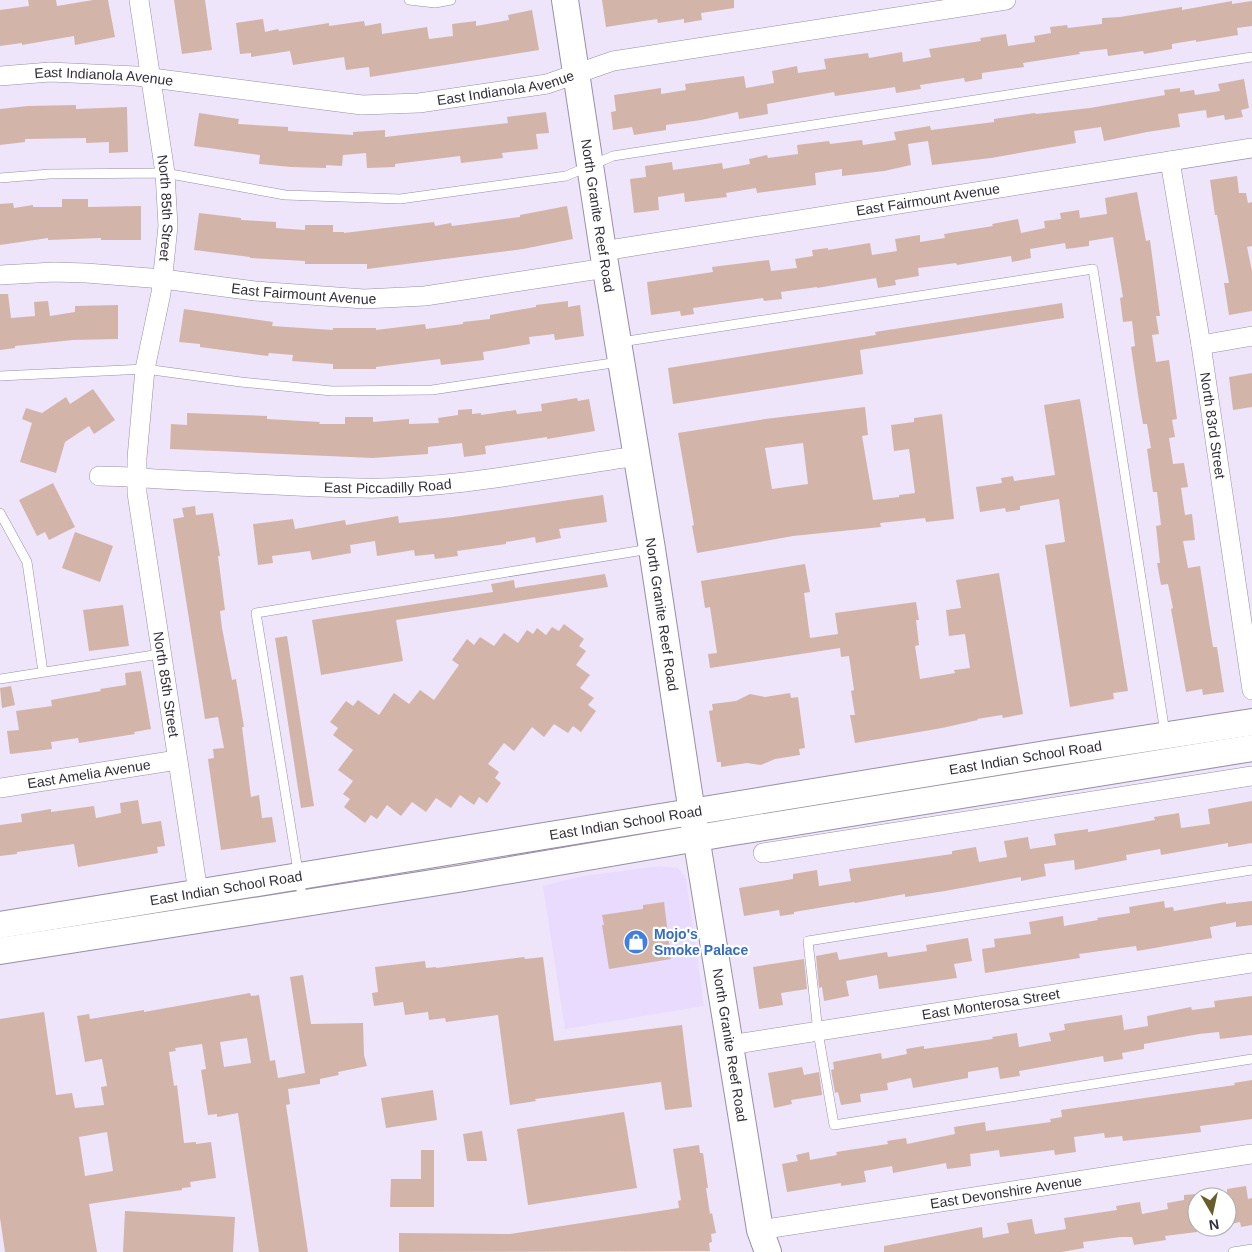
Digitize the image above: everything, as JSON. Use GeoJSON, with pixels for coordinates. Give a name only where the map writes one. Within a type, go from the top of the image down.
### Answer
{"type":"FeatureCollection","features":[{"type":"Feature","properties":{"kind":"main road","name":"North Granite Reef Road"},"geometry":{"type":"LineString","coordinates":[[565,0],[604,260],[652,549],[696,838],[762,1245]]}},
{"type":"Feature","properties":{"kind":"main road","name":"East Indian School Road"},"geometry":{"type":"LineString","coordinates":[[0,924],[1252,722]]}},
{"type":"Feature","properties":{"kind":"main road","name":"East Indian School Road"},"geometry":{"type":"LineString","coordinates":[[0,951],[464,878],[696,838],[1252,748]]}},
{"type":"Feature","properties":{"kind":"street","name":"North 85th Street"},"geometry":{"type":"LineString","coordinates":[[140,0],[165,173],[168,226],[163,279],[145,369],[137,458],[137,493],[160,654],[198,892]]}},
{"type":"Feature","properties":{"kind":"street","name":"East Indianola Avenue"},"geometry":{"type":"LineString","coordinates":[[0,76],[50,72],[152,77],[362,105],[419,103],[547,84],[613,61],[1006,0]]}},
{"type":"Feature","properties":{"kind":"street","name":"East Fairmount Avenue"},"geometry":{"type":"LineString","coordinates":[[0,276],[54,272],[163,279],[255,291],[364,299],[424,296],[604,260],[1252,148]]}},
{"type":"Feature","properties":{"kind":"street","name":"North 83rd Street"},"geometry":{"type":"LineString","coordinates":[[1170,161],[1201,345],[1252,690]]}},
{"type":"Feature","properties":{"kind":"street"},"geometry":{"type":"LineString","coordinates":[[1201,345],[1252,336]]}},
{"type":"Feature","properties":{"kind":"street","name":"East Piccadilly Road"},"geometry":{"type":"LineString","coordinates":[[137,477],[360,488],[406,487],[447,485],[637,456]]}},
{"type":"Feature","properties":{"kind":"street"},"geometry":{"type":"LineString","coordinates":[[99,476],[137,477]]}},
{"type":"Feature","properties":{"kind":"street","name":"East Amelia Avenue"},"geometry":{"type":"LineString","coordinates":[[0,788],[177,760]]}},
{"type":"Feature","properties":{"kind":"street"},"geometry":{"type":"LineString","coordinates":[[763,853],[1252,776]]}},
{"type":"Feature","properties":{"kind":"street"},"geometry":{"type":"LineString","coordinates":[[782,824],[786,850]]}},
{"type":"Feature","properties":{"kind":"street","name":"East Monterosa Street"},"geometry":{"type":"LineString","coordinates":[[730,1045],[1252,963]]}},
{"type":"Feature","properties":{"kind":"street","name":"East Devonshire Avenue"},"geometry":{"type":"LineString","coordinates":[[762,1245],[1252,1154]]}},
{"type":"Feature","properties":{"kind":"lane"},"geometry":{"type":"LineString","coordinates":[[408,0],[435,3],[451,0]]}},
{"type":"Feature","properties":{"kind":"lane"},"geometry":{"type":"LineString","coordinates":[[0,178],[50,174],[165,173],[285,196],[400,199],[566,176],[614,156],[1252,57]]}},
{"type":"Feature","properties":{"kind":"lane"},"geometry":{"type":"LineString","coordinates":[[0,376],[145,369],[241,382],[332,391],[422,390],[620,352],[1093,269],[1165,735]]}},
{"type":"Feature","properties":{"kind":"lane"},"geometry":{"type":"LineString","coordinates":[[0,513],[27,562],[43,672]]}},
{"type":"Feature","properties":{"kind":"lane"},"geometry":{"type":"LineString","coordinates":[[303,903],[256,612],[652,549]]}},
{"type":"Feature","properties":{"kind":"lane"},"geometry":{"type":"LineString","coordinates":[[0,679],[160,654]]}},
{"type":"Feature","properties":{"kind":"lane"},"geometry":{"type":"LineString","coordinates":[[1252,870],[808,941],[818,1032],[834,1125],[1252,1059]]}},
{"type":"Feature","properties":{"kind":"lane"},"geometry":{"type":"LineString","coordinates":[[1233,1252],[1252,1249]]}},
{"type":"Feature","properties":{"kind":"shaded area"},"geometry":{"type":"Polygon","coordinates":[[[659,866],[678,868],[686,878],[704,1006],[565,1029],[543,886],[583,876],[659,866]]]}},
{"type":"Feature","properties":{"kind":"building"},"geometry":{"type":"Polygon","coordinates":[[[28,0],[56,0],[57,6],[93,0],[108,0],[115,37],[75,45],[74,36],[22,45],[22,43],[0,46],[0,10],[29,6],[28,0]]]}},
{"type":"Feature","properties":{"kind":"building"},"geometry":{"type":"Polygon","coordinates":[[[174,0],[205,0],[212,50],[182,54],[174,0]]]}},
{"type":"Feature","properties":{"kind":"building"},"geometry":{"type":"Polygon","coordinates":[[[602,0],[734,0],[734,8],[701,13],[702,20],[684,23],[684,19],[658,23],[657,19],[606,27],[602,0]]]}},
{"type":"Feature","properties":{"kind":"building"},"geometry":{"type":"Polygon","coordinates":[[[1232,1],[1232,4],[1252,1],[1252,26],[1237,28],[1238,35],[1172,44],[1172,49],[1144,54],[1143,51],[1108,56],[1107,49],[1079,52],[1080,54],[1023,63],[1024,67],[982,73],[982,79],[965,82],[964,78],[920,85],[921,89],[896,93],[895,87],[835,96],[834,92],[767,104],[768,114],[739,119],[738,112],[666,125],[666,130],[634,135],[632,127],[613,130],[611,112],[616,111],[614,95],[661,88],[661,94],[686,90],[685,84],[744,76],[746,88],[774,83],[772,71],[797,66],[798,73],[826,69],[824,59],[868,53],[869,58],[902,52],[903,62],[931,57],[929,49],[981,41],[980,38],[1006,34],[1008,46],[1035,42],[1034,36],[1051,33],[1050,27],[1067,25],[1068,28],[1102,24],[1102,18],[1182,7],[1182,10],[1232,1]]]}},
{"type":"Feature","properties":{"kind":"building"},"geometry":{"type":"Polygon","coordinates":[[[532,10],[539,50],[370,77],[369,67],[346,70],[344,57],[293,65],[290,51],[251,57],[251,53],[240,54],[236,23],[263,19],[265,32],[329,23],[329,26],[364,21],[365,26],[381,23],[382,34],[427,27],[429,39],[453,36],[452,24],[476,21],[476,26],[509,20],[508,15],[532,10]]]}},
{"type":"Feature","properties":{"kind":"building"},"geometry":{"type":"Polygon","coordinates":[[[1244,79],[1249,108],[1241,110],[1243,117],[1225,120],[1224,115],[1207,118],[1206,110],[1178,114],[1180,127],[1104,141],[1101,127],[1074,131],[1076,143],[991,158],[932,165],[928,141],[908,144],[911,165],[884,171],[842,176],[842,169],[815,173],[816,185],[757,193],[756,188],[726,193],[727,197],[685,202],[684,193],[658,197],[659,210],[634,213],[630,179],[646,177],[645,166],[672,162],[673,170],[722,163],[723,169],[750,164],[749,159],[767,155],[768,158],[798,154],[797,145],[829,141],[830,144],[862,140],[863,145],[896,140],[894,132],[930,126],[931,130],[994,122],[994,119],[1035,113],[1090,108],[1165,95],[1164,90],[1180,88],[1180,92],[1194,90],[1195,95],[1220,91],[1218,84],[1244,79]]]}},
{"type":"Feature","properties":{"kind":"building"},"geometry":{"type":"Polygon","coordinates":[[[76,105],[76,109],[127,107],[128,152],[109,153],[109,142],[86,143],[86,138],[25,139],[25,142],[0,145],[0,109],[28,106],[76,105]]]}},
{"type":"Feature","properties":{"kind":"building"},"geometry":{"type":"Polygon","coordinates":[[[546,112],[549,133],[536,134],[538,149],[502,153],[503,158],[461,163],[460,156],[395,164],[395,167],[367,168],[366,153],[343,155],[342,166],[326,165],[326,168],[291,167],[259,164],[260,155],[194,146],[199,113],[239,119],[238,124],[288,127],[288,131],[353,135],[353,132],[385,130],[385,137],[508,123],[507,117],[546,112]]]}},
{"type":"Feature","properties":{"kind":"building"},"geometry":{"type":"Polygon","coordinates":[[[1237,176],[1239,193],[1246,193],[1248,203],[1252,202],[1252,246],[1247,247],[1252,271],[1252,311],[1229,315],[1224,283],[1229,283],[1210,180],[1237,176]]]}},
{"type":"Feature","properties":{"kind":"building"},"geometry":{"type":"Polygon","coordinates":[[[1137,192],[1146,241],[1150,240],[1160,316],[1156,316],[1159,334],[1152,335],[1156,362],[1169,360],[1177,419],[1172,420],[1175,437],[1169,438],[1173,464],[1184,463],[1188,487],[1181,488],[1185,515],[1192,514],[1195,540],[1183,541],[1188,568],[1200,566],[1213,647],[1217,647],[1224,692],[1203,695],[1202,689],[1186,692],[1168,584],[1161,585],[1157,563],[1160,563],[1156,526],[1161,525],[1157,492],[1153,492],[1147,449],[1151,448],[1147,424],[1143,424],[1131,347],[1135,346],[1132,321],[1123,322],[1120,298],[1123,297],[1113,237],[1089,241],[1089,246],[1066,249],[1065,243],[1030,249],[1031,258],[1012,262],[1011,256],[957,265],[956,263],[918,268],[919,276],[895,280],[896,285],[878,288],[876,278],[781,292],[782,299],[764,301],[763,298],[693,308],[694,314],[681,316],[680,311],[651,315],[647,282],[713,272],[712,267],[769,260],[771,271],[797,268],[795,259],[813,256],[812,250],[828,248],[828,250],[870,243],[872,255],[897,251],[895,239],[920,235],[920,242],[945,238],[944,234],[993,226],[992,224],[1018,219],[1021,233],[1045,228],[1044,221],[1061,219],[1060,213],[1079,210],[1080,218],[1107,214],[1105,198],[1137,192]]]}},
{"type":"Feature","properties":{"kind":"building"},"geometry":{"type":"Polygon","coordinates":[[[62,199],[88,199],[88,207],[141,206],[141,240],[101,240],[101,238],[48,240],[48,238],[0,245],[0,204],[13,203],[14,208],[33,205],[33,207],[62,207],[62,199]]]}},
{"type":"Feature","properties":{"kind":"building"},"geometry":{"type":"Polygon","coordinates":[[[567,206],[573,239],[523,249],[367,269],[367,264],[305,264],[305,261],[250,258],[194,250],[199,213],[241,218],[241,220],[276,222],[276,228],[305,230],[305,225],[333,225],[333,232],[344,233],[434,222],[435,226],[451,223],[452,226],[520,217],[520,215],[567,206]]]}},
{"type":"Feature","properties":{"kind":"building"},"geometry":{"type":"Polygon","coordinates":[[[0,294],[8,294],[11,318],[35,316],[34,302],[48,301],[50,316],[75,312],[75,306],[118,305],[118,339],[73,340],[15,346],[15,348],[0,350],[0,294]]]}},
{"type":"Feature","properties":{"kind":"building"},"geometry":{"type":"Polygon","coordinates":[[[568,301],[568,307],[580,305],[584,336],[555,340],[554,334],[529,337],[530,344],[483,352],[484,360],[441,365],[440,359],[376,367],[376,369],[333,369],[333,364],[292,361],[293,355],[269,353],[268,356],[200,347],[200,344],[179,342],[184,309],[273,322],[272,326],[333,330],[333,328],[376,328],[376,330],[425,324],[426,329],[490,319],[490,315],[536,307],[536,305],[568,301]]]}},
{"type":"Feature","properties":{"kind":"building"},"geometry":{"type":"Polygon","coordinates":[[[1062,303],[1064,318],[860,350],[863,374],[673,404],[668,368],[876,335],[875,332],[1062,303]]]}},
{"type":"Feature","properties":{"kind":"building"},"geometry":{"type":"Polygon","coordinates":[[[1252,373],[1252,407],[1233,410],[1229,377],[1252,373]]]}},
{"type":"Feature","properties":{"kind":"building"},"geometry":{"type":"Polygon","coordinates":[[[93,389],[115,420],[94,434],[89,426],[65,442],[56,473],[20,462],[32,423],[22,419],[26,408],[42,413],[66,397],[70,404],[93,389]]]}},
{"type":"Feature","properties":{"kind":"building"},"geometry":{"type":"Polygon","coordinates":[[[577,398],[578,401],[589,399],[595,431],[485,446],[486,454],[464,457],[462,443],[428,447],[428,454],[373,458],[170,449],[171,424],[187,425],[187,413],[267,416],[267,419],[320,422],[319,424],[345,424],[345,417],[373,417],[373,422],[409,419],[409,424],[439,423],[438,418],[458,415],[458,410],[472,409],[472,414],[481,413],[481,415],[516,410],[517,414],[542,411],[541,404],[577,398]]]}},
{"type":"Feature","properties":{"kind":"building"},"geometry":{"type":"Polygon","coordinates":[[[1080,399],[1128,691],[1113,693],[1114,699],[1070,707],[1045,545],[1065,542],[1059,499],[1020,506],[1020,510],[1006,512],[1005,508],[980,512],[976,487],[1002,483],[1001,478],[1013,476],[1014,481],[1055,475],[1044,405],[1080,399]]]}},
{"type":"Feature","properties":{"kind":"building"},"geometry":{"type":"Polygon","coordinates":[[[865,407],[868,435],[862,436],[873,500],[915,493],[909,449],[894,451],[891,425],[914,422],[914,418],[942,414],[954,519],[926,522],[925,518],[880,523],[881,527],[793,536],[697,553],[678,433],[765,419],[865,407]],[[803,443],[765,448],[772,489],[808,484],[803,443]]]}},
{"type":"Feature","properties":{"kind":"building"},"geometry":{"type":"Polygon","coordinates":[[[53,483],[75,527],[49,540],[45,532],[37,536],[19,500],[53,483]]]}},
{"type":"Feature","properties":{"kind":"building"},"geometry":{"type":"Polygon","coordinates":[[[603,495],[607,522],[559,529],[561,538],[536,543],[535,537],[506,542],[506,544],[457,551],[458,556],[435,559],[434,554],[415,556],[414,550],[377,556],[375,541],[350,545],[351,553],[312,560],[310,551],[272,556],[273,563],[258,565],[253,524],[293,519],[295,529],[345,520],[346,525],[398,516],[399,523],[603,495]]]}},
{"type":"Feature","properties":{"kind":"building"},"geometry":{"type":"Polygon","coordinates":[[[195,506],[196,515],[213,513],[220,556],[218,556],[225,610],[220,611],[222,628],[232,680],[236,679],[244,727],[242,727],[251,797],[259,795],[262,818],[272,817],[276,842],[221,850],[208,759],[214,758],[213,749],[224,748],[218,717],[205,719],[173,519],[184,517],[182,508],[195,506]]]}},
{"type":"Feature","properties":{"kind":"building"},"geometry":{"type":"Polygon","coordinates":[[[75,532],[113,546],[100,582],[62,568],[75,532]]]}},
{"type":"Feature","properties":{"kind":"building"},"geometry":{"type":"Polygon","coordinates":[[[805,564],[810,592],[804,593],[810,638],[838,634],[835,613],[916,602],[919,620],[916,620],[919,645],[915,646],[920,679],[955,673],[954,670],[970,668],[965,634],[949,636],[946,610],[961,608],[956,580],[999,573],[1023,714],[1003,718],[1002,715],[977,719],[942,728],[855,743],[850,715],[855,715],[851,691],[854,690],[849,656],[841,657],[840,648],[710,668],[708,654],[717,653],[710,607],[705,608],[701,581],[805,564]]]}},
{"type":"Feature","properties":{"kind":"building"},"geometry":{"type":"Polygon","coordinates":[[[605,574],[608,587],[396,620],[403,661],[321,675],[312,620],[493,592],[491,584],[514,580],[515,588],[605,574]]]}},
{"type":"Feature","properties":{"kind":"building"},"geometry":{"type":"Polygon","coordinates":[[[123,605],[129,646],[89,651],[83,610],[123,605]]]}},
{"type":"Feature","properties":{"kind":"building"},"geometry":{"type":"Polygon","coordinates":[[[564,624],[584,639],[579,646],[586,651],[576,665],[590,675],[580,688],[594,698],[588,705],[596,711],[581,732],[573,726],[568,733],[554,724],[544,737],[532,727],[514,751],[504,743],[488,764],[499,772],[495,778],[501,783],[487,803],[479,797],[474,805],[460,795],[451,808],[436,798],[426,812],[412,802],[401,816],[387,805],[377,819],[371,815],[365,823],[344,807],[350,799],[343,794],[353,781],[338,770],[353,750],[333,735],[338,728],[330,722],[346,701],[353,706],[358,700],[379,715],[394,693],[409,704],[420,690],[434,700],[459,665],[452,660],[467,639],[474,645],[480,637],[494,646],[504,633],[518,643],[527,630],[533,634],[537,628],[546,635],[552,627],[559,631],[564,624]]]}},
{"type":"Feature","properties":{"kind":"building"},"geometry":{"type":"Polygon","coordinates":[[[287,636],[314,806],[301,808],[275,638],[287,636]]]}},
{"type":"Feature","properties":{"kind":"building"},"geometry":{"type":"Polygon","coordinates":[[[141,671],[151,729],[134,732],[135,734],[79,743],[78,738],[51,742],[52,749],[10,754],[7,731],[19,730],[16,711],[52,706],[51,700],[126,685],[125,673],[141,671]]]}},
{"type":"Feature","properties":{"kind":"building"},"geometry":{"type":"Polygon","coordinates":[[[11,686],[15,705],[2,708],[0,688],[11,686]]]}},
{"type":"Feature","properties":{"kind":"building"},"geometry":{"type":"Polygon","coordinates":[[[790,693],[791,698],[798,697],[805,748],[799,749],[800,755],[775,759],[761,765],[747,763],[721,767],[721,762],[717,762],[709,711],[713,710],[712,704],[736,701],[750,694],[765,697],[790,693]]]}},
{"type":"Feature","properties":{"kind":"building"},"geometry":{"type":"Polygon","coordinates":[[[138,800],[142,824],[161,821],[165,846],[157,847],[158,853],[78,867],[74,844],[0,856],[0,825],[22,822],[21,814],[51,809],[51,812],[94,806],[96,818],[121,813],[120,803],[138,800]]]}},
{"type":"Feature","properties":{"kind":"building"},"geometry":{"type":"Polygon","coordinates":[[[1252,801],[1252,843],[1228,847],[1228,843],[1161,855],[1160,849],[1126,855],[1127,860],[1075,870],[1074,860],[1044,864],[1046,876],[1021,881],[1021,877],[905,897],[905,894],[854,902],[780,916],[779,910],[744,916],[739,888],[793,879],[793,874],[817,870],[819,886],[851,881],[849,869],[952,854],[952,851],[976,847],[979,862],[1007,857],[1004,841],[1028,837],[1030,849],[1056,845],[1054,834],[1088,829],[1088,832],[1155,820],[1154,817],[1179,813],[1181,828],[1210,824],[1208,809],[1252,801]]]}},
{"type":"Feature","properties":{"kind":"building"},"geometry":{"type":"Polygon","coordinates":[[[1164,901],[1165,908],[1173,907],[1174,911],[1226,902],[1226,904],[1252,901],[1252,925],[1236,927],[1236,922],[1210,927],[1212,938],[1137,951],[1136,946],[1079,954],[1080,958],[985,973],[982,949],[995,947],[994,939],[1031,934],[1029,922],[1063,916],[1064,926],[1130,913],[1129,907],[1164,901]]]}},
{"type":"Feature","properties":{"kind":"building","name":"Mojo's Smoke Palace"},"geometry":{"type":"Polygon","coordinates":[[[664,902],[671,959],[609,969],[602,915],[643,909],[643,905],[664,902]]]}},
{"type":"Feature","properties":{"kind":"building"},"geometry":{"type":"Polygon","coordinates":[[[968,938],[972,961],[954,964],[957,978],[879,989],[877,975],[846,981],[849,996],[824,1001],[822,987],[819,988],[816,956],[837,952],[839,960],[887,952],[888,957],[927,951],[926,945],[968,938]]]}},
{"type":"Feature","properties":{"kind":"building"},"geometry":{"type":"Polygon","coordinates":[[[524,957],[525,959],[543,957],[554,1041],[682,1025],[692,1107],[665,1110],[661,1082],[535,1099],[536,1101],[510,1105],[498,1015],[446,1022],[445,1018],[429,1020],[428,1012],[405,1015],[403,1002],[374,1006],[372,993],[378,992],[375,967],[425,961],[426,968],[436,968],[524,957]]]}},
{"type":"Feature","properties":{"kind":"building"},"geometry":{"type":"Polygon","coordinates":[[[804,959],[807,989],[781,993],[783,1005],[759,1009],[753,967],[804,959]]]}},
{"type":"Feature","properties":{"kind":"building"},"geometry":{"type":"Polygon","coordinates":[[[303,975],[311,1024],[363,1023],[364,1055],[367,1066],[338,1072],[339,1075],[320,1079],[320,1084],[288,1089],[290,1104],[286,1105],[308,1252],[259,1252],[238,1113],[217,1117],[217,1114],[208,1115],[201,1070],[206,1069],[202,1044],[175,1048],[176,1051],[169,1052],[174,1086],[177,1085],[184,1143],[211,1142],[216,1178],[190,1182],[191,1187],[182,1188],[182,1190],[89,1204],[97,1252],[5,1252],[0,1218],[0,1019],[44,1012],[56,1095],[72,1093],[75,1108],[104,1105],[101,1087],[107,1086],[102,1059],[85,1062],[77,1016],[89,1014],[90,1019],[144,1010],[144,1012],[250,993],[251,996],[259,995],[270,1061],[275,1060],[278,1078],[305,1073],[290,977],[303,975]],[[247,1038],[220,1042],[224,1067],[251,1063],[247,1038]],[[107,1132],[79,1137],[85,1176],[113,1171],[107,1132]]]}},
{"type":"Feature","properties":{"kind":"building"},"geometry":{"type":"Polygon","coordinates":[[[1252,996],[1252,1035],[1220,1039],[1219,1032],[1199,1034],[1144,1044],[1144,1049],[1122,1053],[1123,1059],[1104,1062],[1103,1056],[1019,1071],[1020,1076],[1000,1079],[998,1067],[968,1072],[968,1078],[913,1088],[911,1078],[887,1083],[888,1090],[860,1094],[861,1102],[841,1105],[838,1092],[835,1093],[831,1070],[834,1069],[833,1062],[881,1053],[882,1059],[907,1054],[906,1049],[924,1046],[924,1049],[993,1039],[992,1037],[1017,1033],[1019,1047],[1051,1041],[1049,1033],[1065,1030],[1064,1024],[1122,1015],[1124,1030],[1148,1026],[1147,1016],[1191,1007],[1192,1010],[1215,1007],[1214,1001],[1252,996]]]}},
{"type":"Feature","properties":{"kind":"building"},"geometry":{"type":"Polygon","coordinates":[[[802,1067],[804,1075],[819,1072],[822,1095],[791,1100],[792,1104],[774,1108],[768,1073],[802,1067]]]}},
{"type":"Feature","properties":{"kind":"building"},"geometry":{"type":"Polygon","coordinates":[[[1252,1080],[1252,1119],[1200,1126],[1201,1132],[1123,1141],[1122,1136],[1105,1138],[1104,1133],[1074,1137],[1076,1152],[1055,1155],[1054,1150],[1000,1157],[999,1150],[970,1154],[971,1166],[947,1169],[946,1163],[893,1173],[892,1166],[864,1171],[866,1182],[841,1186],[841,1183],[787,1192],[782,1164],[798,1161],[796,1155],[809,1152],[810,1160],[837,1155],[836,1152],[888,1144],[887,1141],[906,1138],[907,1144],[955,1134],[954,1127],[985,1122],[986,1131],[1051,1122],[1050,1119],[1062,1117],[1061,1110],[1235,1085],[1234,1083],[1252,1080]]]}},
{"type":"Feature","properties":{"kind":"building"},"geometry":{"type":"Polygon","coordinates":[[[433,1090],[437,1120],[386,1128],[381,1098],[433,1090]]]}},
{"type":"Feature","properties":{"kind":"building"},"geometry":{"type":"Polygon","coordinates":[[[624,1112],[637,1188],[528,1205],[517,1129],[624,1112]]]}},
{"type":"Feature","properties":{"kind":"building"},"geometry":{"type":"Polygon","coordinates":[[[482,1131],[487,1161],[467,1161],[463,1134],[482,1131]]]}},
{"type":"Feature","properties":{"kind":"building"},"geometry":{"type":"Polygon","coordinates":[[[699,1145],[700,1153],[703,1153],[710,1214],[712,1213],[716,1233],[711,1234],[710,1251],[399,1252],[399,1233],[510,1234],[679,1208],[678,1201],[681,1200],[673,1149],[699,1145]]]}},
{"type":"Feature","properties":{"kind":"building"},"geometry":{"type":"Polygon","coordinates":[[[421,1150],[434,1150],[434,1207],[390,1207],[391,1179],[421,1179],[421,1150]]]}},
{"type":"Feature","properties":{"kind":"building"},"geometry":{"type":"Polygon","coordinates":[[[1246,1186],[1248,1199],[1252,1198],[1252,1225],[1241,1227],[1240,1222],[1237,1223],[1237,1187],[1246,1186]]]}},
{"type":"Feature","properties":{"kind":"building"},"geometry":{"type":"Polygon","coordinates":[[[1184,1195],[1187,1195],[1187,1233],[1165,1236],[1166,1240],[1134,1245],[1132,1237],[1121,1237],[1083,1242],[1084,1248],[1061,1252],[884,1252],[884,1246],[982,1227],[983,1238],[1009,1233],[1007,1223],[1032,1219],[1035,1234],[1066,1229],[1064,1218],[1117,1210],[1116,1206],[1140,1202],[1142,1214],[1168,1209],[1167,1203],[1184,1200],[1184,1195]]]}},
{"type":"Feature","properties":{"kind":"building"},"geometry":{"type":"Polygon","coordinates":[[[125,1211],[235,1217],[233,1252],[123,1252],[125,1211]]]}},
{"type":"Feature","properties":{"kind":"place","name":"Mojo's Smoke Palace"},"geometry":{"type":"Point","coordinates":[636,942]}}]}
